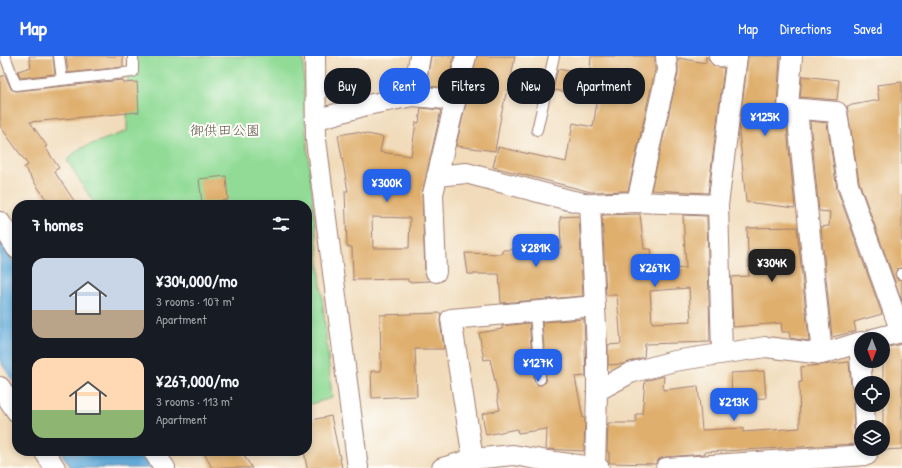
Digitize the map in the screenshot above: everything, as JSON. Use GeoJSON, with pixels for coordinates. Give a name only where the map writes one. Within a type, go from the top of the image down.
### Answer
{"type":"FeatureCollection","features":[{"type":"Feature","properties":{"kind":"street"},"geometry":{"type":"LineString","coordinates":[[315,56],[316,140],[358,468]]}},
{"type":"Feature","properties":{"kind":"street"},"geometry":{"type":"LineString","coordinates":[[418,68],[420,56]]}},
{"type":"Feature","properties":{"kind":"street"},"geometry":{"type":"LineString","coordinates":[[463,68],[466,56]]}},
{"type":"Feature","properties":{"kind":"street"},"geometry":{"type":"LineString","coordinates":[[637,202],[667,71],[666,56]]}},
{"type":"Feature","properties":{"kind":"street"},"geometry":{"type":"LineString","coordinates":[[792,56],[788,108],[796,110],[837,112],[848,185],[901,332],[890,335]]}},
{"type":"Feature","properties":{"kind":"street"},"geometry":{"type":"LineString","coordinates":[[722,352],[718,205],[731,57]]}},
{"type":"Feature","properties":{"kind":"street"},"geometry":{"type":"LineString","coordinates":[[315,120],[379,103]]}},
{"type":"Feature","properties":{"kind":"street"},"geometry":{"type":"LineString","coordinates":[[436,272],[433,194],[455,104]]}},
{"type":"Feature","properties":{"kind":"street"},"geometry":{"type":"LineString","coordinates":[[796,110],[822,354]]}},
{"type":"Feature","properties":{"kind":"street"},"geometry":{"type":"LineString","coordinates":[[437,176],[466,173],[569,200],[590,204],[637,202],[718,205]]}},
{"type":"Feature","properties":{"kind":"street"},"geometry":{"type":"LineString","coordinates":[[442,468],[473,458],[513,455],[548,462],[597,468],[595,306],[590,204]]}},
{"type":"Feature","properties":{"kind":"street"},"geometry":{"type":"LineString","coordinates":[[0,222],[12,241]]}},
{"type":"Feature","properties":{"kind":"street"},"geometry":{"type":"LineString","coordinates":[[473,458],[451,319],[595,306]]}},
{"type":"Feature","properties":{"kind":"street"},"geometry":{"type":"LineString","coordinates":[[597,391],[630,373],[674,361],[722,352],[766,347],[822,354],[854,344]]}},
{"type":"Feature","properties":{"kind":"street"},"geometry":{"type":"LineString","coordinates":[[0,387],[12,405]]}},
{"type":"Feature","properties":{"kind":"street"},"geometry":{"type":"LineString","coordinates":[[47,456],[55,468]]}},
{"type":"Feature","properties":{"kind":"street"},"geometry":{"type":"LineString","coordinates":[[157,456],[165,468]]}},
{"type":"Feature","properties":{"kind":"street"},"geometry":{"type":"LineString","coordinates":[[666,468],[867,457]]}},
{"type":"Feature","properties":{"kind":"lane"},"geometry":{"type":"LineString","coordinates":[[5,56],[16,85],[133,72],[133,56]]}},
{"type":"Feature","properties":{"kind":"lane"},"geometry":{"type":"LineString","coordinates":[[59,56],[62,80]]}},
{"type":"Feature","properties":{"kind":"lane"},"geometry":{"type":"LineString","coordinates":[[537,130],[554,56]]}},
{"type":"Feature","properties":{"kind":"lane"},"geometry":{"type":"LineString","coordinates":[[535,312],[540,379]]}},
{"type":"Feature","properties":{"kind":"green space","name":"御供田公園"},"geometry":{"type":"Polygon","coordinates":[[[128,56],[303,56],[305,120],[332,398],[312,404],[312,200],[92,200],[67,160],[79,149],[127,131],[128,56]]]}},
{"type":"Feature","properties":{"kind":"water"},"geometry":{"type":"Polygon","coordinates":[[[0,238],[12,258],[12,379],[0,361],[0,238]]]}},
{"type":"Feature","properties":{"kind":"water"},"geometry":{"type":"Polygon","coordinates":[[[63,456],[144,456],[152,468],[71,468],[63,456]]]}},
{"type":"Feature","properties":{"kind":"building"},"geometry":{"type":"Polygon","coordinates":[[[29,56],[53,56],[55,74],[20,78],[18,71],[31,67],[29,56]]]}},
{"type":"Feature","properties":{"kind":"building"},"geometry":{"type":"Polygon","coordinates":[[[66,56],[123,56],[123,67],[68,73],[66,56]]]}},
{"type":"Feature","properties":{"kind":"building"},"geometry":{"type":"Polygon","coordinates":[[[431,56],[454,56],[451,68],[438,68],[438,87],[430,86],[429,68],[431,56]]]}},
{"type":"Feature","properties":{"kind":"building"},"geometry":{"type":"Polygon","coordinates":[[[477,56],[515,56],[513,68],[507,68],[507,90],[495,151],[456,146],[466,104],[499,104],[499,68],[474,68],[477,56]]]}},
{"type":"Feature","properties":{"kind":"building"},"geometry":{"type":"Polygon","coordinates":[[[591,56],[655,56],[655,70],[628,191],[591,192],[493,167],[498,147],[566,162],[573,123],[593,127],[597,104],[645,104],[645,68],[590,68],[591,56]]]}},
{"type":"Feature","properties":{"kind":"building"},"geometry":{"type":"Polygon","coordinates":[[[706,56],[713,65],[724,68],[708,193],[651,190],[678,74],[678,58],[706,63],[706,56]]]}},
{"type":"Feature","properties":{"kind":"building"},"geometry":{"type":"Polygon","coordinates":[[[748,56],[780,56],[777,108],[778,113],[786,119],[795,208],[746,202],[739,131],[748,56]]]}},
{"type":"Feature","properties":{"kind":"building"},"geometry":{"type":"Polygon","coordinates":[[[558,69],[563,70],[563,91],[555,90],[555,82],[558,69]]]}},
{"type":"Feature","properties":{"kind":"building"},"geometry":{"type":"Polygon","coordinates":[[[5,75],[11,89],[16,91],[123,80],[123,83],[137,82],[139,112],[30,122],[47,146],[45,147],[59,168],[54,171],[74,200],[47,200],[24,167],[28,165],[0,126],[0,77],[5,75]]]}},
{"type":"Feature","properties":{"kind":"building"},"geometry":{"type":"Polygon","coordinates":[[[802,76],[839,80],[837,100],[800,97],[802,76]]]}},
{"type":"Feature","properties":{"kind":"building"},"geometry":{"type":"Polygon","coordinates":[[[902,82],[902,268],[897,269],[895,274],[897,279],[902,280],[902,301],[859,182],[847,106],[879,100],[877,85],[902,82]]]}},
{"type":"Feature","properties":{"kind":"building"},"geometry":{"type":"Polygon","coordinates":[[[421,108],[441,110],[422,194],[425,272],[430,281],[408,282],[408,279],[353,280],[352,247],[347,247],[345,191],[348,191],[338,135],[356,132],[383,137],[380,152],[411,156],[416,122],[419,123],[421,108]],[[372,217],[373,248],[409,248],[410,218],[372,217]]]}},
{"type":"Feature","properties":{"kind":"building"},"geometry":{"type":"Polygon","coordinates":[[[810,121],[827,123],[837,189],[882,314],[854,322],[856,331],[832,337],[821,227],[829,226],[830,212],[819,211],[810,121]]]}},
{"type":"Feature","properties":{"kind":"building"},"geometry":{"type":"Polygon","coordinates":[[[226,176],[228,200],[202,200],[199,179],[226,176]]]}},
{"type":"Feature","properties":{"kind":"building"},"geometry":{"type":"Polygon","coordinates":[[[640,214],[644,249],[651,249],[653,270],[686,268],[683,215],[707,216],[710,342],[645,344],[644,357],[623,364],[608,365],[608,345],[621,344],[617,295],[606,295],[602,215],[640,214]],[[689,288],[650,291],[652,323],[691,321],[689,288]]]}},
{"type":"Feature","properties":{"kind":"building"},"geometry":{"type":"Polygon","coordinates":[[[579,216],[583,296],[501,303],[499,274],[468,274],[465,253],[502,254],[502,250],[561,248],[560,217],[579,216]]]}},
{"type":"Feature","properties":{"kind":"building"},"geometry":{"type":"Polygon","coordinates":[[[797,227],[809,341],[790,338],[789,332],[782,332],[781,323],[733,327],[731,277],[749,276],[747,228],[797,227]]]}},
{"type":"Feature","properties":{"kind":"building"},"geometry":{"type":"Polygon","coordinates":[[[441,313],[440,321],[444,349],[415,349],[417,396],[372,398],[371,371],[381,371],[380,315],[441,313]]]}},
{"type":"Feature","properties":{"kind":"building"},"geometry":{"type":"Polygon","coordinates":[[[584,319],[586,376],[575,377],[583,418],[585,418],[584,451],[546,449],[547,429],[518,433],[517,429],[486,435],[482,414],[500,410],[490,359],[484,360],[479,333],[502,329],[502,326],[529,323],[534,379],[537,385],[541,385],[546,382],[542,322],[584,319]]]}},
{"type":"Feature","properties":{"kind":"building"},"geometry":{"type":"Polygon","coordinates":[[[902,344],[902,449],[890,450],[890,420],[883,420],[883,412],[890,412],[890,376],[883,376],[883,368],[890,368],[890,347],[902,344]]]}},
{"type":"Feature","properties":{"kind":"building"},"geometry":{"type":"Polygon","coordinates":[[[849,362],[851,384],[854,391],[854,444],[705,452],[705,454],[665,457],[659,459],[655,464],[609,463],[609,452],[607,452],[608,423],[636,423],[636,414],[642,414],[645,381],[664,376],[663,390],[698,386],[702,430],[743,428],[743,432],[800,428],[799,382],[802,382],[801,367],[849,362]]]}},
{"type":"Feature","properties":{"kind":"building"},"geometry":{"type":"Polygon","coordinates":[[[764,371],[766,398],[732,400],[731,373],[764,371]]]}},
{"type":"Feature","properties":{"kind":"building"},"geometry":{"type":"Polygon","coordinates":[[[331,416],[342,468],[307,468],[305,456],[312,456],[312,420],[331,416]]]}},
{"type":"Feature","properties":{"kind":"building"},"geometry":{"type":"Polygon","coordinates":[[[206,456],[244,456],[252,468],[212,468],[206,456]]]}}]}
